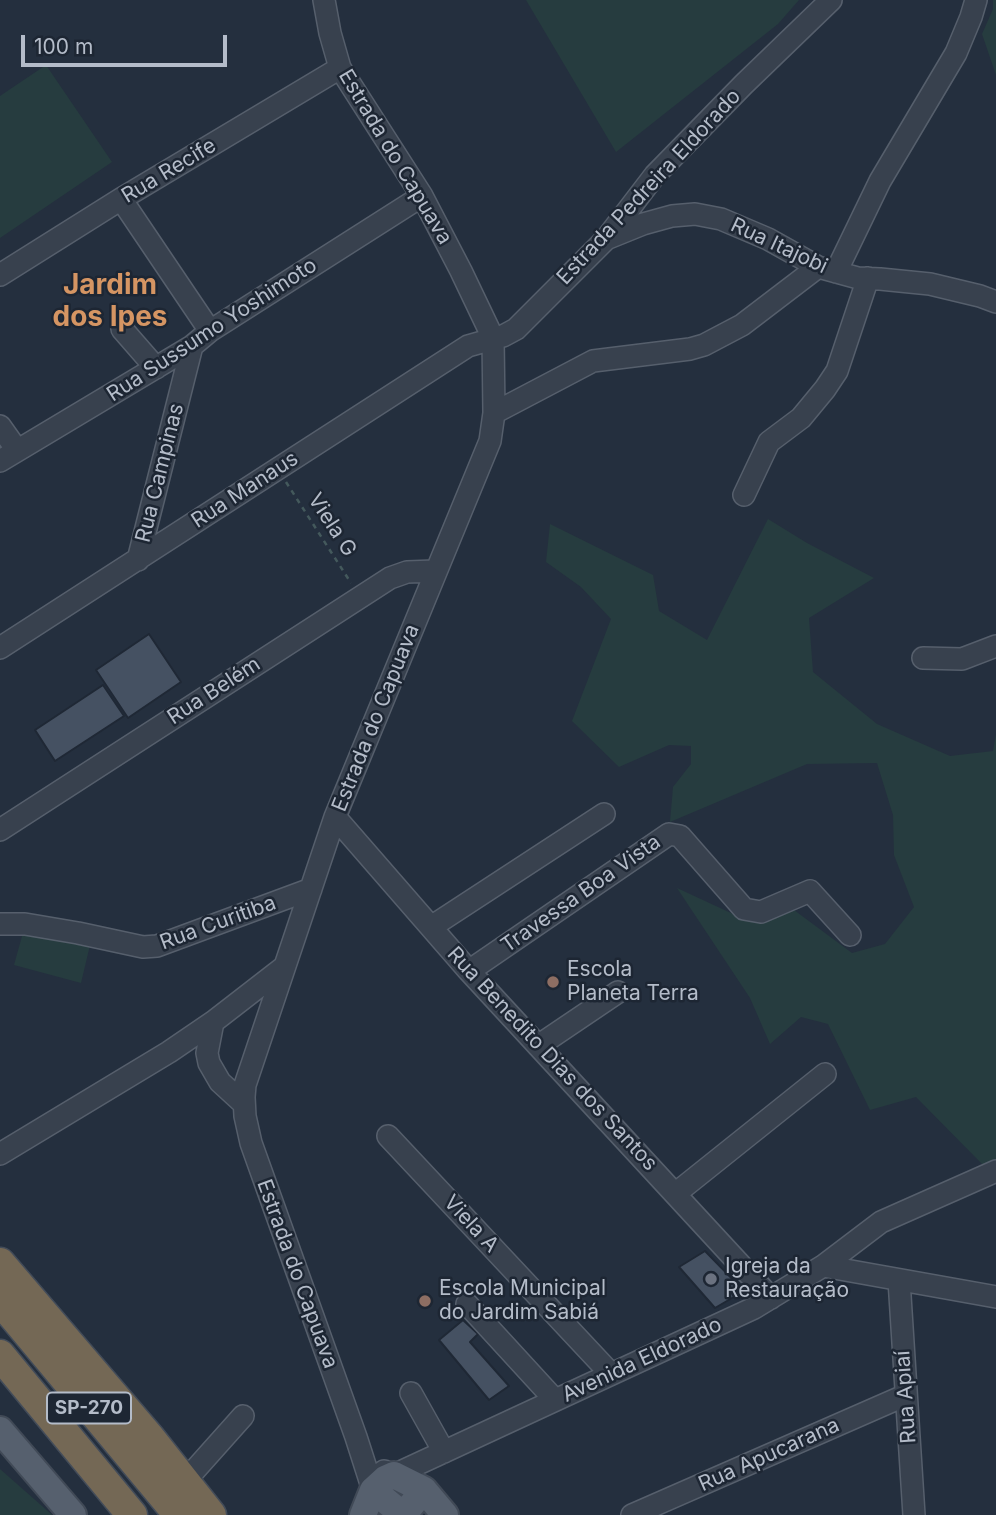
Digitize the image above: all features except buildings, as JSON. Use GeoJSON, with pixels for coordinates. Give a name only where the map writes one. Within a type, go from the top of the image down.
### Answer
{"type":"FeatureCollection","features":[{"type":"Feature","properties":{"kind":"highway"},"geometry":{"type":"LineString","coordinates":[[0,1263],[150,1438],[211,1515]]}},
{"type":"Feature","properties":{"kind":"highway","name":"SP-270"},"geometry":{"type":"LineString","coordinates":[[0,1300],[179,1515]]}},
{"type":"Feature","properties":{"kind":"highway","name":"SP-270"},"geometry":{"type":"LineString","coordinates":[[0,1355],[132,1515]]}},
{"type":"Feature","properties":{"kind":"main road"},"geometry":{"type":"LineString","coordinates":[[0,1365],[48,1413]]}},
{"type":"Feature","properties":{"kind":"main road"},"geometry":{"type":"LineString","coordinates":[[0,1430],[73,1515]]}},
{"type":"Feature","properties":{"kind":"main road"},"geometry":{"type":"LineString","coordinates":[[374,1497],[424,1490]]}},
{"type":"Feature","properties":{"kind":"main road"},"geometry":{"type":"LineString","coordinates":[[374,1497],[403,1515],[424,1490]]}},
{"type":"Feature","properties":{"kind":"main road"},"geometry":{"type":"LineString","coordinates":[[424,1490],[445,1515]]}},
{"type":"Feature","properties":{"kind":"street","name":"Estrada do Capuava"},"geometry":{"type":"LineString","coordinates":[[324,0],[340,68],[422,196],[493,338],[494,413],[490,441],[335,817],[245,1085],[244,1116],[251,1143],[363,1458],[374,1497]]}},
{"type":"Feature","properties":{"kind":"street","name":"Estrada Pedreira Eldorado"},"geometry":{"type":"LineString","coordinates":[[493,338],[516,329],[606,239],[655,175],[831,0]]}},
{"type":"Feature","properties":{"kind":"street"},"geometry":{"type":"LineString","coordinates":[[494,413],[593,361],[691,349],[704,345],[742,325],[827,269],[956,53],[976,0]]}},
{"type":"Feature","properties":{"kind":"street","name":"Rua Recife"},"geometry":{"type":"LineString","coordinates":[[0,275],[340,68]]}},
{"type":"Feature","properties":{"kind":"street","name":"Rua Sussumo Yoshimoto"},"geometry":{"type":"LineString","coordinates":[[9,456],[156,368],[422,196]]}},
{"type":"Feature","properties":{"kind":"street"},"geometry":{"type":"LineString","coordinates":[[121,199],[210,331]]}},
{"type":"Feature","properties":{"kind":"street","name":"Rua Itajobi"},"geometry":{"type":"LineString","coordinates":[[606,239],[652,221],[695,214],[721,219],[827,269],[858,278],[930,284],[996,302]]}},
{"type":"Feature","properties":{"kind":"street"},"geometry":{"type":"LineString","coordinates":[[744,495],[769,442],[801,418],[837,370],[868,278]]}},
{"type":"Feature","properties":{"kind":"street"},"geometry":{"type":"LineString","coordinates":[[122,329],[156,368]]}},
{"type":"Feature","properties":{"kind":"street","name":"Rua Manaus"},"geometry":{"type":"LineString","coordinates":[[0,648],[468,346],[493,338]]}},
{"type":"Feature","properties":{"kind":"street","name":"Rua Campinas"},"geometry":{"type":"LineString","coordinates":[[138,560],[192,345]]}},
{"type":"Feature","properties":{"kind":"street"},"geometry":{"type":"LineString","coordinates":[[0,426],[9,456]]}},
{"type":"Feature","properties":{"kind":"street","name":"Rua Belém"},"geometry":{"type":"LineString","coordinates":[[0,830],[360,597],[397,575],[435,571]]}},
{"type":"Feature","properties":{"kind":"street"},"geometry":{"type":"LineString","coordinates":[[923,657],[962,659],[996,646]]}},
{"type":"Feature","properties":{"kind":"street"},"geometry":{"type":"LineString","coordinates":[[431,927],[604,814]]}},
{"type":"Feature","properties":{"kind":"street","name":"Rua Benedito Dias dos Santos"},"geometry":{"type":"LineString","coordinates":[[335,817],[469,971],[771,1298]]}},
{"type":"Feature","properties":{"kind":"street","name":"Travessa Boa Vista"},"geometry":{"type":"LineString","coordinates":[[469,971],[669,834],[680,836],[744,909],[761,912],[810,891],[850,935]]}},
{"type":"Feature","properties":{"kind":"street","name":"Rua Curitiba"},"geometry":{"type":"LineString","coordinates":[[0,924],[25,924],[143,947],[157,946],[311,889]]}},
{"type":"Feature","properties":{"kind":"street"},"geometry":{"type":"LineString","coordinates":[[0,1154],[169,1052],[284,967]]}},
{"type":"Feature","properties":{"kind":"street"},"geometry":{"type":"LineString","coordinates":[[538,1046],[618,992]]}},
{"type":"Feature","properties":{"kind":"street"},"geometry":{"type":"LineString","coordinates":[[213,1022],[207,1053],[209,1063],[220,1082],[244,1104]]}},
{"type":"Feature","properties":{"kind":"street"},"geometry":{"type":"LineString","coordinates":[[675,1194],[825,1074]]}},
{"type":"Feature","properties":{"kind":"street","name":"Viela A"},"geometry":{"type":"LineString","coordinates":[[388,1136],[611,1374]]}},
{"type":"Feature","properties":{"kind":"street","name":"Avenida Eldorado"},"geometry":{"type":"LineString","coordinates":[[374,1497],[441,1453],[754,1308],[823,1266],[881,1222],[993,1174]]}},
{"type":"Feature","properties":{"kind":"street"},"geometry":{"type":"LineString","coordinates":[[823,1266],[996,1297]]}},
{"type":"Feature","properties":{"kind":"street","name":"Rua Apiaí"},"geometry":{"type":"LineString","coordinates":[[899,1280],[914,1515]]}},
{"type":"Feature","properties":{"kind":"street"},"geometry":{"type":"LineString","coordinates":[[467,1304],[555,1400]]}},
{"type":"Feature","properties":{"kind":"street"},"geometry":{"type":"LineString","coordinates":[[411,1393],[441,1453],[424,1490]]}},
{"type":"Feature","properties":{"kind":"street","name":"Rua Apucarana"},"geometry":{"type":"LineString","coordinates":[[632,1515],[905,1395]]}},
{"type":"Feature","properties":{"kind":"street"},"geometry":{"type":"LineString","coordinates":[[185,1481],[243,1416]]}},
{"type":"Feature","properties":{"kind":"path","name":"Viela G"},"geometry":{"type":"LineString","coordinates":[[277,469],[360,597]]}},
{"type":"Feature","properties":{"kind":"green space"},"geometry":{"type":"Polygon","coordinates":[[[526,0],[799,0],[778,24],[616,152],[526,0]]]}},
{"type":"Feature","properties":{"kind":"green space"},"geometry":{"type":"Polygon","coordinates":[[[993,0],[996,0],[996,75],[982,34],[993,9],[993,0]]]}},
{"type":"Feature","properties":{"kind":"green space"},"geometry":{"type":"Polygon","coordinates":[[[46,65],[112,162],[0,238],[0,96],[46,65]]]}},
{"type":"Feature","properties":{"kind":"green space"},"geometry":{"type":"Polygon","coordinates":[[[768,519],[874,578],[809,618],[813,672],[877,724],[950,756],[993,751],[996,734],[996,1159],[983,1165],[916,1097],[870,1110],[828,1024],[801,1017],[770,1044],[750,998],[677,888],[746,920],[794,910],[852,953],[885,944],[914,907],[894,855],[893,815],[877,763],[807,764],[670,822],[673,787],[691,764],[691,746],[669,745],[619,767],[572,721],[611,619],[581,587],[546,562],[550,524],[653,575],[659,611],[707,640],[768,519]]]}},
{"type":"Feature","properties":{"kind":"green space"},"geometry":{"type":"Polygon","coordinates":[[[24,929],[91,941],[81,983],[14,965],[24,929]]]}},
{"type":"Feature","properties":{"kind":"green space"},"geometry":{"type":"Polygon","coordinates":[[[0,1469],[50,1513],[52,1515],[0,1515],[0,1469]]]}},
{"type":"Feature","properties":{"kind":"place","name":"Escola Planeta Terra"},"geometry":{"type":"Point","coordinates":[553,982]}},
{"type":"Feature","properties":{"kind":"place","name":"Igreja da Restauração"},"geometry":{"type":"Point","coordinates":[711,1279]}},
{"type":"Feature","properties":{"kind":"place","name":"Escola Municipal do Jardim Sabiá"},"geometry":{"type":"Point","coordinates":[425,1301]}},
{"type":"Feature","properties":{"kind":"district","name":"Jardim dos Ipes"},"geometry":{"type":"Point","coordinates":[110,302]}}]}
